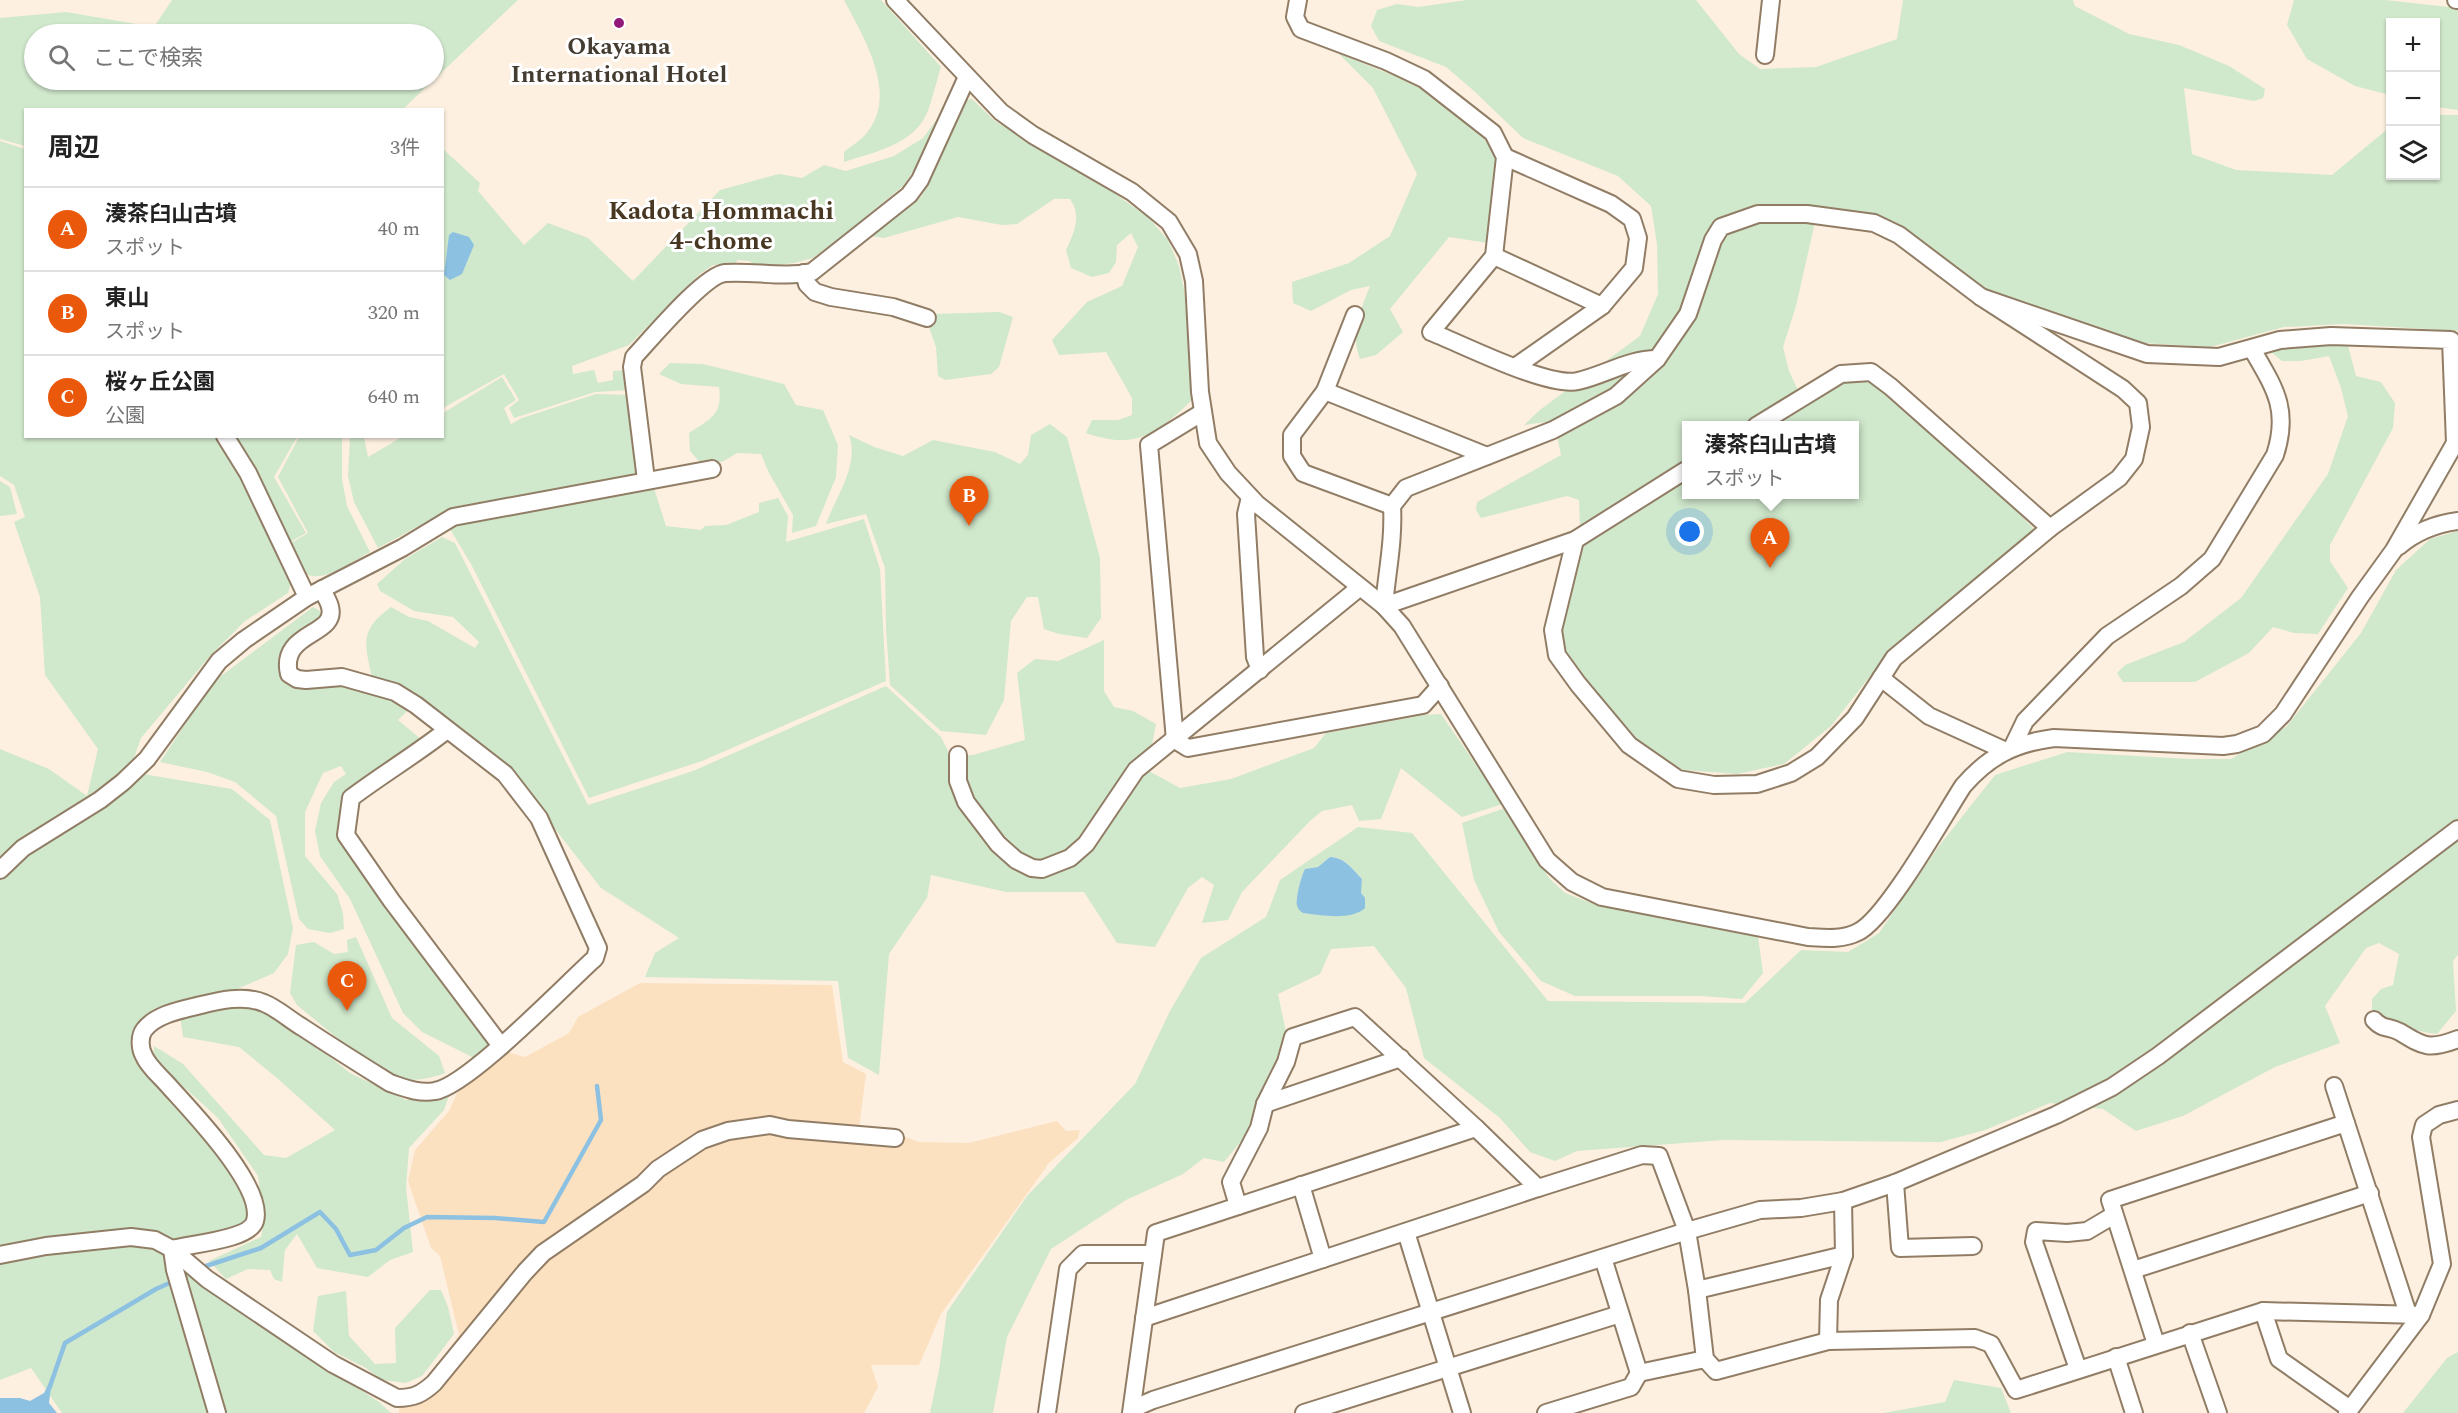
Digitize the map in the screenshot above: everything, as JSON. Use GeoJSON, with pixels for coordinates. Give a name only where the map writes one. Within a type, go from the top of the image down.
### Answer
{"type":"FeatureCollection","features":[{"type":"Feature","properties":{"kind":"street"},"geometry":{"type":"LineString","coordinates":[[895,0],[1001,112],[1033,135],[1132,192],[1156,209],[1177,233],[1188,254],[1194,282],[1203,412],[1208,443],[1228,473],[1250,497],[1359,588],[1384,606],[1402,626],[1547,860],[1572,882],[1587,891],[1617,901],[1808,937],[1840,938],[1866,928],[1883,910],[1963,786],[1981,766],[2009,749],[2030,741],[2055,738],[2223,746],[2237,744],[2263,734],[2283,714],[2360,597],[2394,550],[2456,443],[2455,340],[2331,336],[2280,340],[2219,357],[2147,354],[1981,297]]}},
{"type":"Feature","properties":{"kind":"street"},"geometry":{"type":"LineString","coordinates":[[1298,0],[1295,17],[1301,29],[1386,61],[1424,79],[1493,133],[1505,157],[1494,256],[1431,332],[1515,367],[1560,382],[1576,382],[1641,359],[1657,359]]}},
{"type":"Feature","properties":{"kind":"street"},"geometry":{"type":"LineString","coordinates":[[1765,55],[1771,0]]}},
{"type":"Feature","properties":{"kind":"street"},"geometry":{"type":"LineString","coordinates":[[646,480],[632,367],[634,357],[706,281],[722,273],[793,276],[812,272],[909,195],[920,180],[967,77]]}},
{"type":"Feature","properties":{"kind":"street"},"geometry":{"type":"LineString","coordinates":[[1505,157],[1611,204],[1632,219],[1638,238],[1634,268],[1602,306],[1515,367]]}},
{"type":"Feature","properties":{"kind":"street"},"geometry":{"type":"LineString","coordinates":[[1384,606],[1387,569],[1394,534],[1392,506],[1406,488],[1553,430],[1616,396],[1657,359],[1688,314],[1713,240],[1721,227],[1758,214],[1807,214],[1874,223],[1899,235],[1981,297],[2123,389],[2138,403],[2141,427],[2134,459],[2119,478],[2050,528],[1894,658],[1855,718],[1817,757],[1791,773],[1756,784],[1714,785],[1678,779],[1629,745],[1578,684],[1557,655],[1552,630],[1575,540]]}},
{"type":"Feature","properties":{"kind":"street"},"geometry":{"type":"LineString","coordinates":[[1494,256],[1602,306]]}},
{"type":"Feature","properties":{"kind":"street"},"geometry":{"type":"LineString","coordinates":[[804,273],[807,284],[814,292],[893,307],[927,318]]}},
{"type":"Feature","properties":{"kind":"street"},"geometry":{"type":"LineString","coordinates":[[1355,315],[1325,390],[1292,435],[1292,456],[1303,473],[1392,506]]}},
{"type":"Feature","properties":{"kind":"street"},"geometry":{"type":"LineString","coordinates":[[2009,749],[2025,721],[2107,636],[2181,586],[2212,559],[2275,455],[2280,440],[2281,425],[2277,394],[2252,349]]}},
{"type":"Feature","properties":{"kind":"street"},"geometry":{"type":"LineString","coordinates":[[1764,421],[1841,374],[1871,372],[2050,528]]}},
{"type":"Feature","properties":{"kind":"street"},"geometry":{"type":"LineString","coordinates":[[1325,390],[1487,456]]}},
{"type":"Feature","properties":{"kind":"street"},"geometry":{"type":"LineString","coordinates":[[1175,740],[1149,445],[1203,412]]}},
{"type":"Feature","properties":{"kind":"street"},"geometry":{"type":"LineString","coordinates":[[172,1250],[189,1244],[228,1239],[252,1228],[255,1222],[256,1203],[245,1179],[198,1119],[144,1058],[141,1037],[145,1029],[171,1012],[218,1000],[263,1002],[390,1083],[412,1091],[436,1091],[449,1086],[501,1046],[595,958],[598,948],[539,818],[505,774],[416,705],[395,692],[342,677],[306,680],[297,679],[289,674],[288,654],[294,646],[324,625],[330,618],[331,609],[314,593],[226,438]]}},
{"type":"Feature","properties":{"kind":"street"},"geometry":{"type":"LineString","coordinates":[[0,870],[22,848],[99,801],[123,782],[147,759],[219,661],[244,640],[314,593],[402,548],[453,517],[712,469]]}},
{"type":"Feature","properties":{"kind":"street"},"geometry":{"type":"LineString","coordinates":[[1384,606],[1575,540],[1682,473]]}},
{"type":"Feature","properties":{"kind":"street"},"geometry":{"type":"LineString","coordinates":[[1250,497],[1246,514],[1255,657],[1260,670]]}},
{"type":"Feature","properties":{"kind":"street"},"geometry":{"type":"LineString","coordinates":[[2394,550],[2418,532],[2442,523],[2458,521]]}},
{"type":"Feature","properties":{"kind":"street"},"geometry":{"type":"LineString","coordinates":[[958,754],[958,781],[966,802],[998,844],[1016,860],[1032,868],[1042,869],[1070,858],[1086,844],[1136,770],[1359,588]]}},
{"type":"Feature","properties":{"kind":"street"},"geometry":{"type":"LineString","coordinates":[[1881,678],[1929,716],[2009,749]]}},
{"type":"Feature","properties":{"kind":"street"},"geometry":{"type":"LineString","coordinates":[[1175,740],[1188,748],[1423,705],[1440,686]]}},
{"type":"Feature","properties":{"kind":"street"},"geometry":{"type":"LineString","coordinates":[[447,730],[351,798],[346,834],[391,900],[501,1046]]}},
{"type":"Feature","properties":{"kind":"street"},"geometry":{"type":"LineString","coordinates":[[1131,1413],[1139,1406],[1153,1400],[1687,1231],[1760,1210],[1801,1208],[1843,1201],[1895,1183],[2056,1115],[2112,1087],[2158,1056],[2458,829]]}},
{"type":"Feature","properties":{"kind":"street"},"geometry":{"type":"LineString","coordinates":[[1238,1206],[1231,1182],[1259,1128],[1265,1104],[1286,1062],[1293,1037],[1355,1017],[1538,1188]]}},
{"type":"Feature","properties":{"kind":"street"},"geometry":{"type":"LineString","coordinates":[[2374,1020],[2380,1027],[2398,1031],[2410,1040],[2432,1047],[2458,1039]]}},
{"type":"Feature","properties":{"kind":"street"},"geometry":{"type":"LineString","coordinates":[[1265,1104],[1401,1058]]}},
{"type":"Feature","properties":{"kind":"street"},"geometry":{"type":"LineString","coordinates":[[2334,1086],[2414,1315]]}},
{"type":"Feature","properties":{"kind":"street"},"geometry":{"type":"LineString","coordinates":[[2263,1311],[2279,1359],[2349,1411],[2414,1315],[2442,1264],[2421,1137],[2424,1125],[2439,1115],[2458,1110]]}},
{"type":"Feature","properties":{"kind":"street"},"geometry":{"type":"LineString","coordinates":[[2156,1344],[2110,1200],[2346,1123]]}},
{"type":"Feature","properties":{"kind":"street"},"geometry":{"type":"LineString","coordinates":[[0,1255],[46,1245],[131,1237],[155,1240],[172,1250],[207,1279],[333,1364],[397,1398],[408,1398],[419,1395],[434,1383],[543,1253],[643,1184],[658,1169],[702,1140],[728,1131],[770,1125],[788,1129],[895,1138]]}},
{"type":"Feature","properties":{"kind":"street"},"geometry":{"type":"LineString","coordinates":[[1131,1413],[1156,1233],[1476,1128]]}},
{"type":"Feature","properties":{"kind":"street"},"geometry":{"type":"LineString","coordinates":[[1144,1317],[1642,1155],[1659,1156],[1687,1231],[1705,1359],[1716,1371],[1828,1341],[1975,1338],[1991,1344],[2016,1390],[2263,1311],[2414,1315]]}},
{"type":"Feature","properties":{"kind":"street"},"geometry":{"type":"LineString","coordinates":[[1895,1183],[1900,1248],[1973,1246]]}},
{"type":"Feature","properties":{"kind":"street"},"geometry":{"type":"LineString","coordinates":[[1301,1185],[1323,1259]]}},
{"type":"Feature","properties":{"kind":"street"},"geometry":{"type":"LineString","coordinates":[[2133,1270],[2370,1193]]}},
{"type":"Feature","properties":{"kind":"street"},"geometry":{"type":"LineString","coordinates":[[1828,1341],[1829,1300],[1844,1256],[1843,1201]]}},
{"type":"Feature","properties":{"kind":"street"},"geometry":{"type":"LineString","coordinates":[[2078,1369],[2034,1242],[2036,1231],[2067,1233],[2087,1231],[2114,1215]]}},
{"type":"Feature","properties":{"kind":"street"},"geometry":{"type":"LineString","coordinates":[[1406,1232],[1462,1413]]}},
{"type":"Feature","properties":{"kind":"street"},"geometry":{"type":"LineString","coordinates":[[172,1250],[218,1413]]}},
{"type":"Feature","properties":{"kind":"street"},"geometry":{"type":"LineString","coordinates":[[1047,1413],[1068,1269],[1083,1254],[1153,1254]]}},
{"type":"Feature","properties":{"kind":"street"},"geometry":{"type":"LineString","coordinates":[[1697,1290],[1844,1256]]}},
{"type":"Feature","properties":{"kind":"street"},"geometry":{"type":"LineString","coordinates":[[1546,1413],[1631,1387],[1639,1373],[1603,1258]]}},
{"type":"Feature","properties":{"kind":"street"},"geometry":{"type":"LineString","coordinates":[[1304,1413],[1620,1314]]}},
{"type":"Feature","properties":{"kind":"street"},"geometry":{"type":"LineString","coordinates":[[2190,1333],[2218,1413]]}},
{"type":"Feature","properties":{"kind":"street"},"geometry":{"type":"LineString","coordinates":[[2116,1357],[2134,1413]]}},
{"type":"Feature","properties":{"kind":"street"},"geometry":{"type":"LineString","coordinates":[[1639,1373],[1705,1359]]}},
{"type":"Feature","properties":{"kind":"shaded area"},"geometry":{"type":"Polygon","coordinates":[[[640,983],[832,985],[843,1062],[866,1074],[859,1128],[899,1134],[919,1142],[969,1143],[1057,1121],[1066,1131],[1080,1130],[1078,1138],[1049,1163],[941,1314],[919,1365],[871,1365],[878,1387],[864,1413],[399,1413],[400,1389],[411,1389],[426,1381],[459,1335],[440,1256],[431,1248],[408,1181],[415,1150],[449,1111],[457,1093],[504,1051],[525,1057],[569,1033],[578,1017],[640,983]]]}},
{"type":"Feature","properties":{"kind":"green space"},"geometry":{"type":"Polygon","coordinates":[[[172,0],[518,0],[444,70],[444,24],[156,24],[172,0]]]}},
{"type":"Feature","properties":{"kind":"green space"},"geometry":{"type":"Polygon","coordinates":[[[844,0],[881,0],[941,67],[927,113],[912,133],[892,146],[844,162],[844,152],[864,137],[876,119],[880,102],[875,66],[844,0]]]}},
{"type":"Feature","properties":{"kind":"green space"},"geometry":{"type":"Polygon","coordinates":[[[1467,0],[1696,0],[1739,54],[1760,69],[1816,67],[1897,39],[1903,0],[2073,0],[2075,6],[2129,34],[2179,45],[2229,66],[2265,89],[2263,98],[2254,101],[2184,88],[2192,154],[2236,170],[2332,175],[2386,130],[2386,180],[2440,180],[2440,115],[2458,115],[2458,331],[2344,324],[2284,327],[2210,347],[2142,343],[1986,291],[1910,234],[1818,209],[1796,306],[1783,347],[1789,371],[1804,403],[1822,391],[1844,382],[1874,383],[1998,493],[2034,529],[1890,651],[1831,726],[1784,764],[1737,774],[1683,770],[1631,735],[1565,654],[1560,631],[1581,554],[1579,500],[1567,496],[1481,518],[1476,510],[1477,502],[1561,455],[1554,421],[1524,425],[1541,409],[1640,336],[1658,294],[1657,244],[1651,206],[1618,176],[1523,138],[1446,67],[1379,41],[1371,26],[1377,10],[1397,4],[1418,7],[1467,0]]]}},
{"type":"Feature","properties":{"kind":"green space"},"geometry":{"type":"Polygon","coordinates":[[[2294,0],[2385,0],[2458,8],[2458,110],[2440,108],[2440,18],[2386,18],[2386,94],[2355,86],[2307,59],[2287,25],[2294,0]]]}},
{"type":"Feature","properties":{"kind":"green space"},"geometry":{"type":"Polygon","coordinates":[[[66,12],[136,24],[24,24],[24,90],[423,90],[404,108],[24,108],[24,146],[0,139],[0,18],[66,12]]]}},
{"type":"Feature","properties":{"kind":"green space"},"geometry":{"type":"Polygon","coordinates":[[[1338,53],[1414,84],[1489,139],[1498,167],[1488,243],[1449,237],[1390,309],[1403,332],[1376,355],[1360,359],[1356,331],[1370,286],[1351,290],[1311,311],[1293,303],[1292,282],[1349,263],[1390,236],[1417,174],[1373,88],[1338,53]]]}},
{"type":"Feature","properties":{"kind":"green space"},"geometry":{"type":"Polygon","coordinates":[[[972,99],[995,121],[1108,189],[1148,217],[1168,240],[1179,266],[1184,289],[1194,398],[1169,421],[1146,435],[1119,440],[1086,433],[1092,420],[1118,420],[1132,415],[1132,398],[1106,352],[1059,355],[1052,340],[1087,302],[1122,286],[1138,247],[1131,233],[1117,245],[1116,262],[1109,273],[1092,277],[1071,268],[1066,250],[1074,231],[1076,212],[1070,199],[1054,199],[1017,224],[1002,225],[958,217],[884,238],[870,236],[921,197],[963,100],[972,99]]]}},
{"type":"Feature","properties":{"kind":"green space"},"geometry":{"type":"Polygon","coordinates":[[[940,115],[920,161],[903,186],[813,258],[794,263],[756,267],[750,261],[738,260],[734,264],[713,265],[700,274],[629,345],[572,366],[573,374],[594,370],[598,383],[613,380],[613,371],[628,370],[631,390],[595,392],[514,418],[509,408],[519,400],[504,374],[444,407],[444,150],[480,183],[478,191],[524,245],[548,223],[588,238],[633,281],[720,190],[779,174],[802,178],[824,165],[846,171],[894,156],[923,138],[940,115]]]}},
{"type":"Feature","properties":{"kind":"green space"},"geometry":{"type":"Polygon","coordinates":[[[0,141],[24,149],[24,438],[296,438],[274,477],[306,533],[278,549],[291,583],[288,593],[245,621],[209,657],[141,738],[134,758],[143,774],[232,789],[270,820],[293,928],[288,954],[274,973],[235,990],[155,1008],[137,1028],[140,1058],[240,1184],[251,1208],[247,1220],[227,1232],[198,1237],[187,1271],[221,1299],[379,1402],[391,1413],[62,1413],[31,1368],[0,1380],[0,749],[49,769],[87,796],[98,749],[45,675],[40,597],[14,522],[25,517],[14,485],[0,476],[0,141]]]}},
{"type":"Feature","properties":{"kind":"green space"},"geometry":{"type":"Polygon","coordinates":[[[999,312],[1013,317],[999,367],[991,374],[945,380],[938,376],[936,347],[929,327],[932,314],[999,312]]]}},
{"type":"Feature","properties":{"kind":"green space"},"geometry":{"type":"Polygon","coordinates":[[[2347,342],[2356,376],[2381,382],[2395,403],[2393,428],[2330,545],[2330,561],[2348,588],[2318,634],[2294,633],[2273,627],[2249,653],[2195,682],[2123,682],[2117,673],[2125,665],[2184,642],[2241,598],[2328,474],[2348,416],[2329,356],[2301,361],[2282,361],[2270,351],[2283,346],[2347,342]]]}},
{"type":"Feature","properties":{"kind":"green space"},"geometry":{"type":"Polygon","coordinates":[[[670,363],[703,364],[784,384],[796,405],[823,410],[838,445],[836,477],[816,526],[792,533],[793,515],[761,454],[737,453],[724,461],[704,467],[690,451],[689,433],[709,420],[717,410],[719,387],[681,384],[659,374],[670,363]]]}},
{"type":"Feature","properties":{"kind":"green space"},"geometry":{"type":"Polygon","coordinates":[[[502,377],[516,400],[504,408],[511,424],[522,418],[596,394],[631,395],[653,485],[666,526],[701,530],[705,526],[726,525],[759,512],[759,503],[778,498],[788,516],[786,542],[864,519],[880,569],[886,681],[702,761],[589,798],[471,564],[441,514],[378,548],[354,502],[348,476],[350,438],[364,438],[368,457],[400,438],[444,438],[444,412],[502,377]]]}},
{"type":"Feature","properties":{"kind":"green space"},"geometry":{"type":"Polygon","coordinates":[[[1050,424],[1067,437],[1100,558],[1101,618],[1087,638],[1059,634],[1044,629],[1038,597],[1027,597],[1011,621],[1004,700],[986,735],[941,731],[890,685],[885,568],[866,514],[826,524],[849,469],[852,446],[849,435],[874,447],[903,456],[933,440],[995,452],[1020,464],[1028,455],[1031,435],[1050,424]]]}},
{"type":"Feature","properties":{"kind":"green space"},"geometry":{"type":"Polygon","coordinates":[[[298,438],[342,438],[342,479],[347,506],[370,552],[333,572],[314,576],[305,574],[296,565],[288,545],[308,533],[278,477],[298,438]]]}},
{"type":"Feature","properties":{"kind":"green space"},"geometry":{"type":"Polygon","coordinates":[[[0,481],[10,487],[17,514],[0,516],[0,481]]]}},
{"type":"Feature","properties":{"kind":"green space"},"geometry":{"type":"Polygon","coordinates":[[[2458,531],[2458,955],[2453,961],[2456,1011],[2437,1034],[2403,1026],[2372,1010],[2372,999],[2381,989],[2393,985],[2399,954],[2379,943],[2366,948],[2325,1006],[2340,1043],[2275,1067],[2183,1116],[2136,1131],[2103,1109],[2050,1103],[1985,1130],[1941,1142],[1724,1140],[1577,1151],[1555,1161],[1530,1152],[1500,1118],[1424,1058],[1406,988],[1374,946],[1331,949],[1320,974],[1278,994],[1287,1037],[1247,1134],[1224,1162],[1204,1158],[1183,1174],[1126,1200],[1051,1249],[1007,1337],[993,1413],[930,1413],[947,1312],[1027,1196],[1135,1084],[1170,1011],[1201,958],[1266,917],[1280,880],[1358,827],[1412,833],[1548,1001],[1745,1003],[1801,950],[1848,952],[1879,933],[1939,846],[1995,775],[2067,752],[2231,759],[2286,727],[2361,633],[2396,570],[2430,539],[2458,531]],[[1330,857],[1318,867],[1305,869],[1296,900],[1303,913],[1332,916],[1357,913],[1362,879],[1348,865],[1330,857]]]}},
{"type":"Feature","properties":{"kind":"green space"},"geometry":{"type":"Polygon","coordinates":[[[442,537],[455,543],[588,805],[693,771],[886,686],[941,737],[951,757],[973,755],[1025,740],[1017,673],[1035,659],[1058,661],[1104,640],[1104,691],[1114,707],[1133,711],[1156,724],[1147,770],[1180,788],[1231,779],[1314,748],[1326,733],[1441,714],[1503,804],[1462,817],[1401,768],[1381,819],[1359,821],[1352,805],[1322,811],[1242,892],[1228,920],[1202,923],[1214,885],[1202,877],[1188,888],[1155,947],[1117,943],[1084,892],[1006,892],[931,875],[927,898],[889,954],[879,1075],[848,1058],[838,981],[645,977],[655,953],[679,938],[601,888],[538,807],[405,689],[372,677],[367,655],[367,637],[374,623],[391,607],[409,617],[428,621],[475,648],[479,642],[453,617],[414,611],[380,591],[377,584],[405,559],[442,537]]]}},
{"type":"Feature","properties":{"kind":"green space"},"geometry":{"type":"Polygon","coordinates":[[[313,607],[322,612],[320,619],[289,642],[278,656],[281,673],[322,685],[351,687],[391,698],[410,708],[398,720],[422,740],[343,794],[339,837],[395,921],[490,1045],[474,1058],[422,1032],[403,1013],[350,899],[320,856],[315,831],[321,803],[334,782],[346,774],[341,766],[323,773],[305,812],[305,856],[337,894],[343,913],[344,929],[330,933],[308,929],[299,919],[276,816],[235,782],[207,772],[160,762],[213,682],[313,607]]]}},
{"type":"Feature","properties":{"kind":"green space"},"geometry":{"type":"Polygon","coordinates":[[[1505,808],[1549,878],[1565,893],[1594,904],[1758,937],[1763,973],[1742,999],[1701,996],[1575,996],[1541,981],[1499,932],[1474,880],[1462,823],[1505,808]]]}},
{"type":"Feature","properties":{"kind":"green space"},"geometry":{"type":"Polygon","coordinates":[[[356,937],[392,1018],[439,1056],[445,1073],[414,1080],[393,1076],[365,1059],[297,1005],[290,993],[296,945],[314,942],[334,954],[348,952],[347,940],[356,937]]]}},
{"type":"Feature","properties":{"kind":"green space"},"geometry":{"type":"Polygon","coordinates":[[[233,1007],[260,1010],[295,1029],[350,1073],[406,1100],[450,1093],[444,1110],[409,1148],[406,1187],[413,1252],[390,1260],[368,1277],[317,1268],[297,1234],[285,1250],[282,1282],[274,1279],[270,1270],[248,1269],[226,1279],[209,1261],[261,1237],[264,1221],[258,1176],[218,1118],[153,1059],[154,1046],[183,1064],[264,1155],[286,1158],[335,1130],[239,1047],[183,1037],[180,1015],[233,1007]]]}},
{"type":"Feature","properties":{"kind":"green space"},"geometry":{"type":"Polygon","coordinates":[[[430,1290],[441,1290],[448,1307],[454,1334],[422,1376],[406,1383],[382,1380],[366,1368],[334,1352],[313,1331],[318,1296],[346,1291],[349,1336],[375,1364],[396,1363],[395,1328],[430,1290]]]}},
{"type":"Feature","properties":{"kind":"green space"},"geometry":{"type":"Polygon","coordinates":[[[2458,1352],[2458,1413],[2403,1413],[2447,1358],[2458,1352]]]}},
{"type":"Feature","properties":{"kind":"green space"},"geometry":{"type":"Polygon","coordinates":[[[1954,1380],[2001,1388],[2011,1413],[1883,1413],[1945,1402],[1954,1380]]]}},
{"type":"Feature","properties":{"kind":"water"},"geometry":{"type":"Polygon","coordinates":[[[453,232],[469,237],[474,245],[462,274],[450,280],[444,275],[449,235],[453,232]]]}},
{"type":"Feature","properties":{"kind":"water"},"geometry":{"type":"Polygon","coordinates":[[[1330,857],[1345,862],[1362,879],[1361,893],[1365,898],[1365,908],[1359,912],[1344,916],[1326,916],[1303,913],[1298,908],[1298,892],[1305,869],[1318,867],[1330,857]]]}},
{"type":"Feature","properties":{"kind":"water"},"geometry":{"type":"Polygon","coordinates":[[[48,1385],[51,1386],[49,1403],[57,1413],[0,1413],[0,1398],[20,1398],[30,1401],[44,1393],[48,1385]]]}},
{"type":"Feature","properties":{"kind":"waterway"},"geometry":{"type":"LineString","coordinates":[[203,1267],[261,1248],[320,1212],[336,1229],[350,1255],[376,1250],[404,1228],[427,1217],[495,1218],[544,1222],[601,1120],[597,1086]]}},
{"type":"Feature","properties":{"kind":"waterway"},"geometry":{"type":"LineString","coordinates":[[49,1389],[65,1343],[156,1289],[174,1281]]}},
{"type":"Feature","properties":{"kind":"place","name":"Okayama International Hotel"},"geometry":{"type":"Point","coordinates":[619,23]}},
{"type":"Feature","properties":{"kind":"place","name":"東山"},"geometry":{"type":"Point","coordinates":[969,526]}},
{"type":"Feature","properties":{"kind":"place","name":"湊茶臼山古墳"},"geometry":{"type":"Point","coordinates":[1770,568]}},
{"type":"Feature","properties":{"kind":"place","name":"桜ヶ丘公園"},"geometry":{"type":"Point","coordinates":[347,1011]}},
{"type":"Feature","properties":{"kind":"district","name":"Kadota Hommachi 4-chome"},"geometry":{"type":"Point","coordinates":[721,226]}}]}
